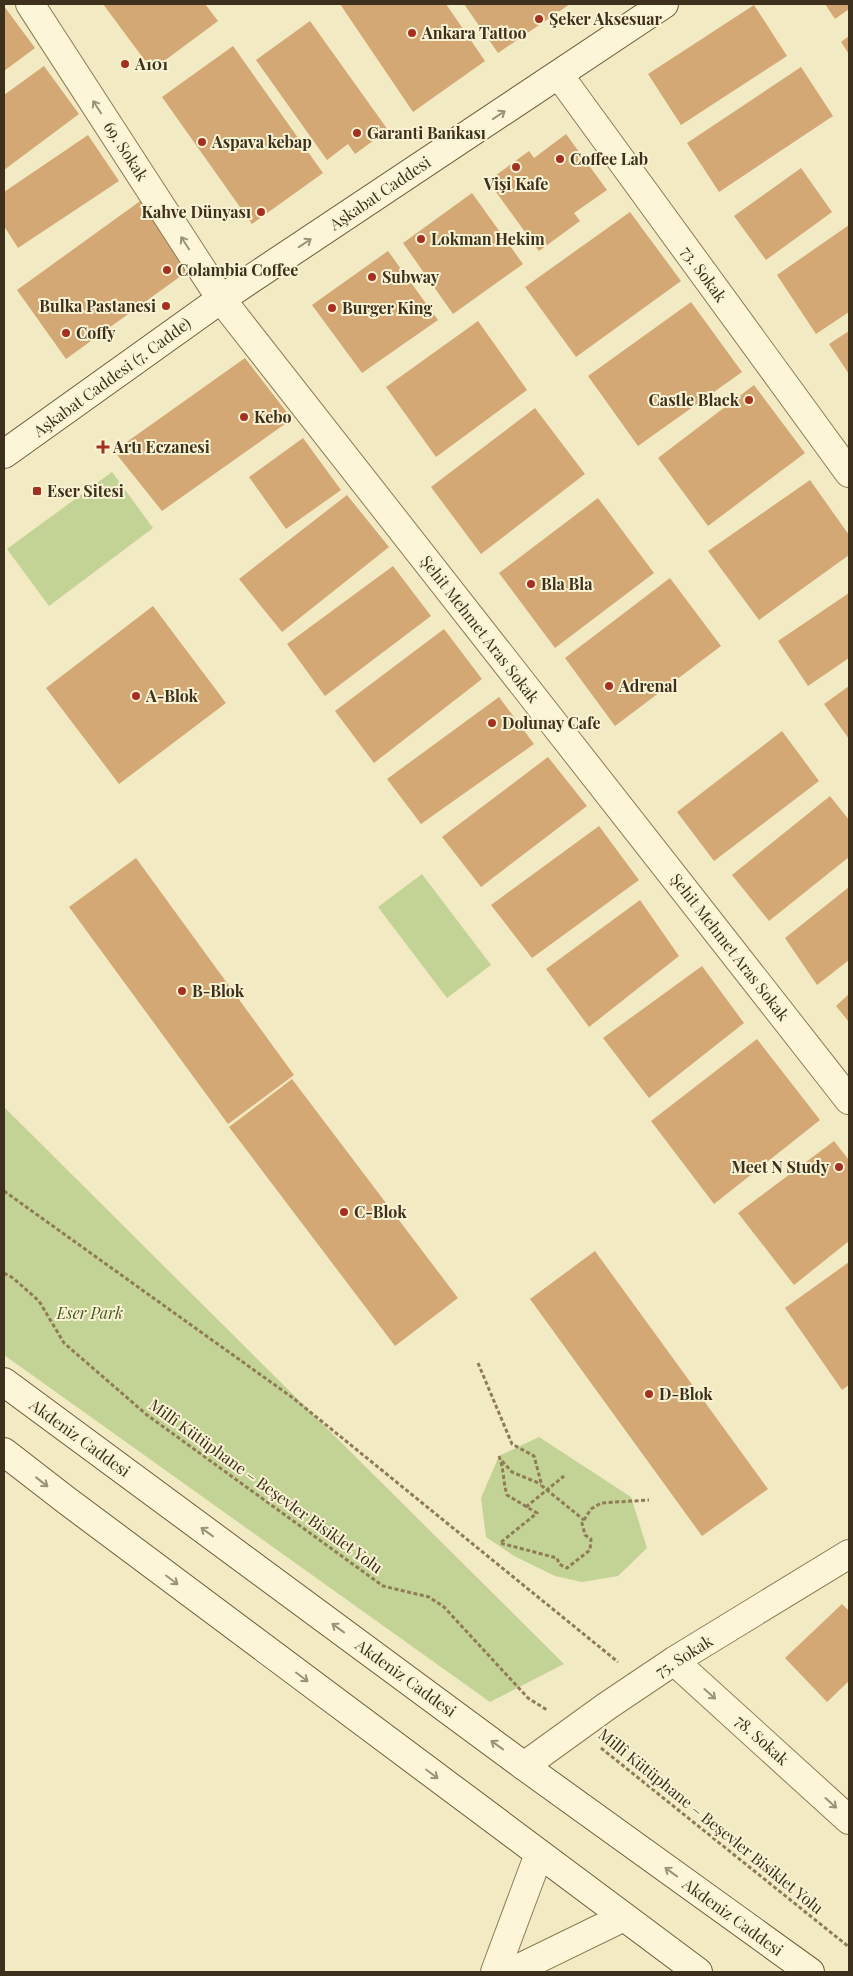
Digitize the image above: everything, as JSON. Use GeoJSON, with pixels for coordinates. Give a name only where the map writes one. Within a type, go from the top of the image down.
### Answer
{"type":"FeatureCollection","features":[{"type":"Feature","properties":{"kind":"street","name":"69. Sokak"},"geometry":{"type":"LineString","coordinates":[[30,4],[221,299]]}},
{"type":"Feature","properties":{"kind":"street","name":"Aşkabat Caddesi"},"geometry":{"type":"LineString","coordinates":[[221,299],[664,4]]}},
{"type":"Feature","properties":{"kind":"street","name":"73. Sokak"},"geometry":{"type":"LineString","coordinates":[[559,75],[849,474]]}},
{"type":"Feature","properties":{"kind":"street","name":"Aşkabat Caddesi (7. Cadde)"},"geometry":{"type":"LineString","coordinates":[[4,454],[221,299]]}},
{"type":"Feature","properties":{"kind":"street","name":"Şehit Mehmet Aras Sokak"},"geometry":{"type":"LineString","coordinates":[[221,299],[849,1100]]}},
{"type":"Feature","properties":{"kind":"street","name":"Akdeniz Caddesi"},"geometry":{"type":"LineString","coordinates":[[4,1382],[524,1766],[810,1972]]}},
{"type":"Feature","properties":{"kind":"street"},"geometry":{"type":"LineString","coordinates":[[4,1452],[698,1972]]}},
{"type":"Feature","properties":{"kind":"street","name":"75. Sokak"},"geometry":{"type":"LineString","coordinates":[[524,1766],[674,1661],[849,1554]]}},
{"type":"Feature","properties":{"kind":"street","name":"78. Sokak"},"geometry":{"type":"LineString","coordinates":[[674,1661],[849,1820]]}},
{"type":"Feature","properties":{"kind":"street"},"geometry":{"type":"LineString","coordinates":[[496,1972],[539,1854]]}},
{"type":"Feature","properties":{"kind":"street"},"geometry":{"type":"LineString","coordinates":[[511,1972],[624,1917]]}},
{"type":"Feature","properties":{"kind":"path"},"geometry":{"type":"LineString","coordinates":[[4,1191],[293,1398],[643,1682]]}},
{"type":"Feature","properties":{"kind":"path","name":"Millî Kütüphane – Beşevler Bisiklet Yolu"},"geometry":{"type":"LineString","coordinates":[[4,1273],[13,1278],[39,1302],[64,1343],[147,1415],[383,1586],[429,1597],[444,1607],[528,1698]]}},
{"type":"Feature","properties":{"kind":"path"},"geometry":{"type":"LineString","coordinates":[[478,1363],[512,1444],[534,1456],[542,1486]]}},
{"type":"Feature","properties":{"kind":"path"},"geometry":{"type":"LineString","coordinates":[[499,1456],[503,1468],[503,1482],[507,1495],[537,1513],[500,1543],[557,1558],[559,1564],[567,1568],[590,1550],[591,1539],[585,1535],[582,1523],[591,1509],[601,1503],[649,1500]]}},
{"type":"Feature","properties":{"kind":"path"},"geometry":{"type":"LineString","coordinates":[[501,1461],[512,1472],[542,1486],[584,1520]]}},
{"type":"Feature","properties":{"kind":"path"},"geometry":{"type":"LineString","coordinates":[[526,1507],[564,1476]]}},
{"type":"Feature","properties":{"kind":"path","name":"Millî Kütüphane – Beşevler Bisiklet Yolu"},"geometry":{"type":"LineString","coordinates":[[596,1744],[849,1947]]}},
{"type":"Feature","properties":{"kind":"green space"},"geometry":{"type":"Polygon","coordinates":[[[112,472],[153,528],[49,606],[7,549],[112,472]]]}},
{"type":"Feature","properties":{"kind":"green space"},"geometry":{"type":"Polygon","coordinates":[[[422,874],[491,965],[447,998],[378,907],[422,874]]]}},
{"type":"Feature","properties":{"kind":"green space","name":"Eser Park"},"geometry":{"type":"Polygon","coordinates":[[[4,1107],[564,1664],[490,1702],[4,1355],[4,1107]]]}},
{"type":"Feature","properties":{"kind":"green space"},"geometry":{"type":"Polygon","coordinates":[[[539,1437],[631,1497],[647,1548],[618,1576],[582,1582],[555,1576],[514,1556],[486,1537],[481,1498],[499,1456],[539,1437]]]}},
{"type":"Feature","properties":{"kind":"building"},"geometry":{"type":"Polygon","coordinates":[[[103,4],[205,4],[218,21],[152,70],[103,4]]]}},
{"type":"Feature","properties":{"kind":"building","name":"Ankara Tattoo"},"geometry":{"type":"Polygon","coordinates":[[[340,4],[446,4],[485,61],[413,112],[340,4]]]}},
{"type":"Feature","properties":{"kind":"building"},"geometry":{"type":"Polygon","coordinates":[[[464,4],[570,4],[498,53],[464,4]]]}},
{"type":"Feature","properties":{"kind":"building"},"geometry":{"type":"Polygon","coordinates":[[[825,4],[849,4],[849,9],[835,19],[825,4]]]}},
{"type":"Feature","properties":{"kind":"building"},"geometry":{"type":"Polygon","coordinates":[[[754,5],[787,56],[681,125],[648,74],[754,5]]]}},
{"type":"Feature","properties":{"kind":"building"},"geometry":{"type":"Polygon","coordinates":[[[4,6],[35,48],[4,71],[4,6]]]}},
{"type":"Feature","properties":{"kind":"building"},"geometry":{"type":"Polygon","coordinates":[[[310,21],[388,130],[355,154],[348,144],[327,160],[256,60],[310,21]]]}},
{"type":"Feature","properties":{"kind":"building"},"geometry":{"type":"Polygon","coordinates":[[[849,36],[849,54],[841,42],[849,36]]]}},
{"type":"Feature","properties":{"kind":"building"},"geometry":{"type":"Polygon","coordinates":[[[233,46],[323,173],[252,224],[162,97],[233,46]]]}},
{"type":"Feature","properties":{"kind":"building"},"geometry":{"type":"Polygon","coordinates":[[[44,66],[79,114],[4,170],[4,95],[44,66]]]}},
{"type":"Feature","properties":{"kind":"building"},"geometry":{"type":"Polygon","coordinates":[[[801,67],[833,116],[719,192],[687,143],[801,67]]]}},
{"type":"Feature","properties":{"kind":"building"},"geometry":{"type":"Polygon","coordinates":[[[566,134],[607,190],[574,213],[580,221],[539,251],[488,181],[529,151],[534,158],[566,134]]]}},
{"type":"Feature","properties":{"kind":"building"},"geometry":{"type":"Polygon","coordinates":[[[88,135],[119,181],[18,248],[4,226],[4,192],[88,135]]]}},
{"type":"Feature","properties":{"kind":"building"},"geometry":{"type":"Polygon","coordinates":[[[801,168],[832,212],[766,260],[734,216],[801,168]]]}},
{"type":"Feature","properties":{"kind":"building"},"geometry":{"type":"Polygon","coordinates":[[[472,193],[523,264],[453,314],[403,243],[472,193]]]}},
{"type":"Feature","properties":{"kind":"building"},"geometry":{"type":"Polygon","coordinates":[[[143,199],[192,268],[66,359],[17,290],[143,199]]]}},
{"type":"Feature","properties":{"kind":"building"},"geometry":{"type":"Polygon","coordinates":[[[630,212],[681,281],[576,357],[525,287],[630,212]]]}},
{"type":"Feature","properties":{"kind":"building"},"geometry":{"type":"Polygon","coordinates":[[[849,225],[849,312],[816,334],[777,275],[849,225]]]}},
{"type":"Feature","properties":{"kind":"building"},"geometry":{"type":"Polygon","coordinates":[[[388,251],[438,320],[362,373],[312,305],[388,251]]]}},
{"type":"Feature","properties":{"kind":"building"},"geometry":{"type":"Polygon","coordinates":[[[691,302],[742,372],[638,446],[588,376],[691,302]]]}},
{"type":"Feature","properties":{"kind":"building"},"geometry":{"type":"Polygon","coordinates":[[[478,321],[527,390],[436,457],[386,387],[478,321]]]}},
{"type":"Feature","properties":{"kind":"building"},"geometry":{"type":"Polygon","coordinates":[[[849,331],[849,374],[829,344],[849,331]]]}},
{"type":"Feature","properties":{"kind":"building"},"geometry":{"type":"Polygon","coordinates":[[[245,358],[292,419],[162,511],[114,451],[245,358]]]}},
{"type":"Feature","properties":{"kind":"building"},"geometry":{"type":"Polygon","coordinates":[[[754,385],[805,453],[708,526],[658,458],[754,385]]]}},
{"type":"Feature","properties":{"kind":"building"},"geometry":{"type":"Polygon","coordinates":[[[535,408],[585,474],[481,554],[431,487],[535,408]]]}},
{"type":"Feature","properties":{"kind":"building"},"geometry":{"type":"Polygon","coordinates":[[[303,438],[341,490],[286,529],[249,477],[303,438]]]}},
{"type":"Feature","properties":{"kind":"building"},"geometry":{"type":"Polygon","coordinates":[[[810,480],[849,535],[849,555],[759,620],[708,551],[810,480]]]}},
{"type":"Feature","properties":{"kind":"building"},"geometry":{"type":"Polygon","coordinates":[[[347,495],[389,547],[282,632],[239,579],[347,495]]]}},
{"type":"Feature","properties":{"kind":"building"},"geometry":{"type":"Polygon","coordinates":[[[598,498],[654,573],[555,648],[499,573],[598,498]]]}},
{"type":"Feature","properties":{"kind":"building"},"geometry":{"type":"Polygon","coordinates":[[[393,566],[431,616],[325,696],[287,644],[393,566]]]}},
{"type":"Feature","properties":{"kind":"building"},"geometry":{"type":"Polygon","coordinates":[[[670,578],[721,646],[615,726],[565,658],[670,578]]]}},
{"type":"Feature","properties":{"kind":"building"},"geometry":{"type":"Polygon","coordinates":[[[849,593],[849,658],[808,686],[778,641],[849,593]]]}},
{"type":"Feature","properties":{"kind":"building","name":"A-Blok"},"geometry":{"type":"Polygon","coordinates":[[[153,606],[226,703],[119,784],[46,688],[153,606]]]}},
{"type":"Feature","properties":{"kind":"building"},"geometry":{"type":"Polygon","coordinates":[[[444,629],[482,679],[374,763],[335,711],[444,629]]]}},
{"type":"Feature","properties":{"kind":"building"},"geometry":{"type":"Polygon","coordinates":[[[849,686],[849,739],[824,704],[849,686]]]}},
{"type":"Feature","properties":{"kind":"building"},"geometry":{"type":"Polygon","coordinates":[[[499,697],[534,744],[421,824],[387,779],[499,697]]]}},
{"type":"Feature","properties":{"kind":"building"},"geometry":{"type":"Polygon","coordinates":[[[782,731],[819,781],[714,861],[677,812],[782,731]]]}},
{"type":"Feature","properties":{"kind":"building"},"geometry":{"type":"Polygon","coordinates":[[[548,757],[587,806],[481,887],[442,837],[548,757]]]}},
{"type":"Feature","properties":{"kind":"building"},"geometry":{"type":"Polygon","coordinates":[[[830,796],[849,820],[849,857],[769,921],[732,875],[830,796]]]}},
{"type":"Feature","properties":{"kind":"building"},"geometry":{"type":"Polygon","coordinates":[[[599,826],[639,880],[532,958],[491,905],[599,826]]]}},
{"type":"Feature","properties":{"kind":"building","name":"B-Blok"},"geometry":{"type":"Polygon","coordinates":[[[136,858],[294,1075],[228,1124],[69,907],[136,858]]]}},
{"type":"Feature","properties":{"kind":"building"},"geometry":{"type":"Polygon","coordinates":[[[849,887],[849,960],[817,985],[785,938],[849,887]]]}},
{"type":"Feature","properties":{"kind":"building"},"geometry":{"type":"Polygon","coordinates":[[[640,900],[679,956],[589,1027],[546,969],[640,900]]]}},
{"type":"Feature","properties":{"kind":"building"},"geometry":{"type":"Polygon","coordinates":[[[702,966],[744,1023],[649,1098],[603,1038],[702,966]]]}},
{"type":"Feature","properties":{"kind":"building"},"geometry":{"type":"Polygon","coordinates":[[[849,994],[849,1022],[836,1006],[849,994]]]}},
{"type":"Feature","properties":{"kind":"building"},"geometry":{"type":"Polygon","coordinates":[[[757,1039],[820,1120],[714,1204],[651,1121],[757,1039]]]}},
{"type":"Feature","properties":{"kind":"building","name":"C-Blok"},"geometry":{"type":"Polygon","coordinates":[[[292,1079],[458,1298],[395,1346],[229,1127],[292,1079]]]}},
{"type":"Feature","properties":{"kind":"building"},"geometry":{"type":"Polygon","coordinates":[[[834,1141],[849,1160],[849,1241],[794,1285],[738,1213],[834,1141]]]}},
{"type":"Feature","properties":{"kind":"building","name":"D-Blok"},"geometry":{"type":"Polygon","coordinates":[[[595,1251],[768,1489],[702,1536],[530,1299],[595,1251]]]}},
{"type":"Feature","properties":{"kind":"building"},"geometry":{"type":"Polygon","coordinates":[[[849,1262],[849,1385],[842,1390],[785,1308],[849,1262]]]}},
{"type":"Feature","properties":{"kind":"building"},"geometry":{"type":"Polygon","coordinates":[[[842,1604],[849,1611],[849,1681],[827,1702],[785,1658],[842,1604]]]}},
{"type":"Feature","properties":{"kind":"place","name":"Şeker Aksesuar"},"geometry":{"type":"Point","coordinates":[539,19]}},
{"type":"Feature","properties":{"kind":"place","name":"Ankara Tattoo"},"geometry":{"type":"Point","coordinates":[412,33]}},
{"type":"Feature","properties":{"kind":"place","name":"A101"},"geometry":{"type":"Point","coordinates":[125,64]}},
{"type":"Feature","properties":{"kind":"place","name":"Garanti Bankası"},"geometry":{"type":"Point","coordinates":[357,133]}},
{"type":"Feature","properties":{"kind":"place","name":"Aspava kebap"},"geometry":{"type":"Point","coordinates":[202,142]}},
{"type":"Feature","properties":{"kind":"place","name":"Coffee Lab"},"geometry":{"type":"Point","coordinates":[560,159]}},
{"type":"Feature","properties":{"kind":"place","name":"Vişi Kafe"},"geometry":{"type":"Point","coordinates":[516,167]}},
{"type":"Feature","properties":{"kind":"place","name":"Kahve Dünyası"},"geometry":{"type":"Point","coordinates":[261,212]}},
{"type":"Feature","properties":{"kind":"place","name":"Lokman Hekim"},"geometry":{"type":"Point","coordinates":[421,239]}},
{"type":"Feature","properties":{"kind":"place","name":"Colambia Coffee"},"geometry":{"type":"Point","coordinates":[167,270]}},
{"type":"Feature","properties":{"kind":"place","name":"Subway"},"geometry":{"type":"Point","coordinates":[372,277]}},
{"type":"Feature","properties":{"kind":"place","name":"Bulka Pastanesi"},"geometry":{"type":"Point","coordinates":[166,306]}},
{"type":"Feature","properties":{"kind":"place","name":"Burger King"},"geometry":{"type":"Point","coordinates":[332,308]}},
{"type":"Feature","properties":{"kind":"place","name":"Coffy"},"geometry":{"type":"Point","coordinates":[66,333]}},
{"type":"Feature","properties":{"kind":"place","name":"Castle Black"},"geometry":{"type":"Point","coordinates":[749,400]}},
{"type":"Feature","properties":{"kind":"place","name":"Kebo"},"geometry":{"type":"Point","coordinates":[244,417]}},
{"type":"Feature","properties":{"kind":"place","name":"Artı Eczanesi"},"geometry":{"type":"Point","coordinates":[103,447]}},
{"type":"Feature","properties":{"kind":"place","name":"Eser Sitesi"},"geometry":{"type":"Point","coordinates":[37,491]}},
{"type":"Feature","properties":{"kind":"place","name":"Bla Bla"},"geometry":{"type":"Point","coordinates":[531,584]}},
{"type":"Feature","properties":{"kind":"place","name":"Adrenal"},"geometry":{"type":"Point","coordinates":[609,686]}},
{"type":"Feature","properties":{"kind":"place","name":"A-Blok"},"geometry":{"type":"Point","coordinates":[136,696]}},
{"type":"Feature","properties":{"kind":"place","name":"Dolunay Cafe"},"geometry":{"type":"Point","coordinates":[492,723]}},
{"type":"Feature","properties":{"kind":"place","name":"B-Blok"},"geometry":{"type":"Point","coordinates":[182,991]}},
{"type":"Feature","properties":{"kind":"place","name":"Meet N Study"},"geometry":{"type":"Point","coordinates":[839,1167]}},
{"type":"Feature","properties":{"kind":"place","name":"C-Blok"},"geometry":{"type":"Point","coordinates":[344,1212]}},
{"type":"Feature","properties":{"kind":"place","name":"D-Blok"},"geometry":{"type":"Point","coordinates":[649,1394]}}]}
